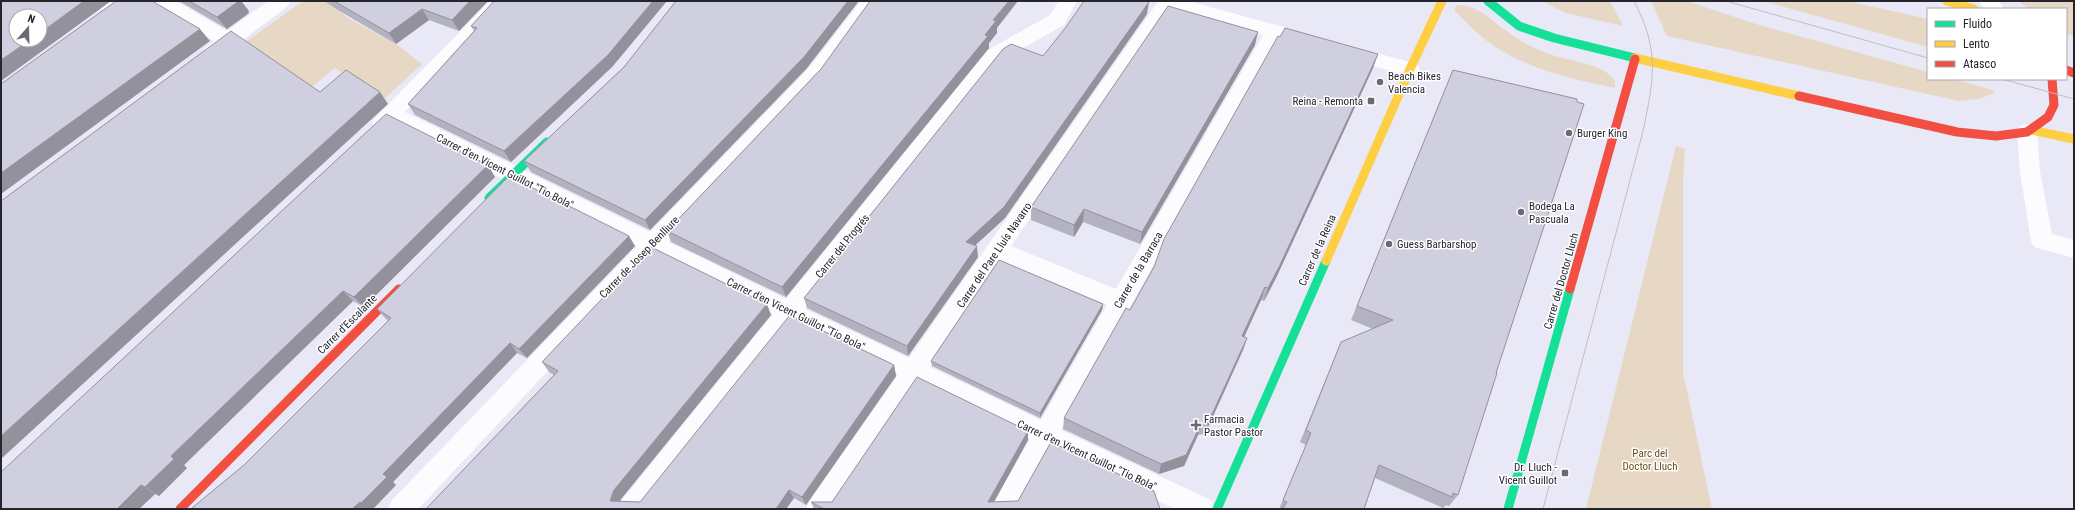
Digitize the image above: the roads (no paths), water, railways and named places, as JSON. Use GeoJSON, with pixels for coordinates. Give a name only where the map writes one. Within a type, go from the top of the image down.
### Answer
{"type":"FeatureCollection","features":[{"type":"Feature","properties":{"kind":"street"},"geometry":{"type":"LineString","coordinates":[[161,1],[228,40]]}},
{"type":"Feature","properties":{"kind":"street"},"geometry":{"type":"LineString","coordinates":[[197,63],[281,1]]}},
{"type":"Feature","properties":{"kind":"street"},"geometry":{"type":"LineString","coordinates":[[369,135],[392,114],[501,1]]}},
{"type":"Feature","properties":{"kind":"street","name":"Carrer de Josep Benlliure"},"geometry":{"type":"LineString","coordinates":[[401,509],[652,243],[815,74],[871,1]]}},
{"type":"Feature","properties":{"kind":"street","name":"Carrer del Progrés"},"geometry":{"type":"LineString","coordinates":[[630,509],[996,55],[1057,20],[1068,1]]}},
{"type":"Feature","properties":{"kind":"street"},"geometry":{"type":"LineString","coordinates":[[1166,1],[1304,40]]}},
{"type":"Feature","properties":{"kind":"street","name":"Carrer del Pare Lluís Navarro"},"geometry":{"type":"LineString","coordinates":[[819,509],[1166,1]]}},
{"type":"Feature","properties":{"kind":"street","name":"Carrer de la Reina"},"geometry":{"type":"LineString","coordinates":[[1217,509],[1410,69],[1442,1]]}},
{"type":"Feature","properties":{"kind":"street"},"geometry":{"type":"LineString","coordinates":[[1488,1],[1519,26],[1554,38],[1635,59],[1957,132],[1996,136],[2029,131],[2074,139]]}},
{"type":"Feature","properties":{"kind":"street"},"geometry":{"type":"LineString","coordinates":[[1947,1],[1971,8]]}},
{"type":"Feature","properties":{"kind":"street","name":"Carrer de la Barraca"},"geometry":{"type":"LineString","coordinates":[[1003,509],[1274,32]]}},
{"type":"Feature","properties":{"kind":"street"},"geometry":{"type":"LineString","coordinates":[[1327,46],[1410,69]]}},
{"type":"Feature","properties":{"kind":"street","name":"Carrer del Doctor Lluch"},"geometry":{"type":"LineString","coordinates":[[1508,509],[1635,59]]}},
{"type":"Feature","properties":{"kind":"street"},"geometry":{"type":"LineString","coordinates":[[2029,131],[2047,121],[2054,109],[2055,94],[2052,80]]}},
{"type":"Feature","properties":{"kind":"street","name":"Carrer d'en Vicent Guillot \"Tio Bola\""},"geometry":{"type":"LineString","coordinates":[[392,114],[790,312],[1202,509]]}},
{"type":"Feature","properties":{"kind":"street"},"geometry":{"type":"LineString","coordinates":[[2029,131],[2030,172],[2042,241],[2074,249]]}},
{"type":"Feature","properties":{"kind":"street"},"geometry":{"type":"LineString","coordinates":[[484,203],[552,137]]}},
{"type":"Feature","properties":{"kind":"street"},"geometry":{"type":"LineString","coordinates":[[997,250],[1121,301]]}},
{"type":"Feature","properties":{"kind":"street","name":"Carrer d'Escalante"},"geometry":{"type":"LineString","coordinates":[[180,509],[405,282]]}},
{"type":"Feature","properties":{"kind":"tram line"},"geometry":{"type":"LineString","coordinates":[[1543,509],[1643,131],[1650,96],[1652,80],[1651,50],[1648,35],[1634,1]]}},
{"type":"Feature","properties":{"kind":"tram line"},"geometry":{"type":"LineString","coordinates":[[1726,1],[1927,58]]}},
{"type":"Feature","properties":{"kind":"tram line"},"geometry":{"type":"LineString","coordinates":[[2006,80],[2074,99]]}},
{"type":"Feature","properties":{"kind":"place","name":"Beach Bikes Valencia"},"geometry":{"type":"Point","coordinates":[1380,82]}},
{"type":"Feature","properties":{"kind":"place","name":"Reina - Remonta"},"geometry":{"type":"Point","coordinates":[1371,101]}},
{"type":"Feature","properties":{"kind":"place","name":"Burger King"},"geometry":{"type":"Point","coordinates":[1569,133]}},
{"type":"Feature","properties":{"kind":"place","name":"Bodega La Pascuala"},"geometry":{"type":"Point","coordinates":[1521,212]}},
{"type":"Feature","properties":{"kind":"place","name":"Guess Barbarshop"},"geometry":{"type":"Point","coordinates":[1389,244]}},
{"type":"Feature","properties":{"kind":"place","name":"Farmacia Pastor Pastor"},"geometry":{"type":"Point","coordinates":[1196,425]}},
{"type":"Feature","properties":{"kind":"place","name":"Dr. Lluch - Vicent Guillot"},"geometry":{"type":"Point","coordinates":[1565,473]}},
{"type":"Feature","properties":{"kind":"park label","name":"Parc del Doctor Lluch"},"geometry":{"type":"Point","coordinates":[1650,459]}}]}
